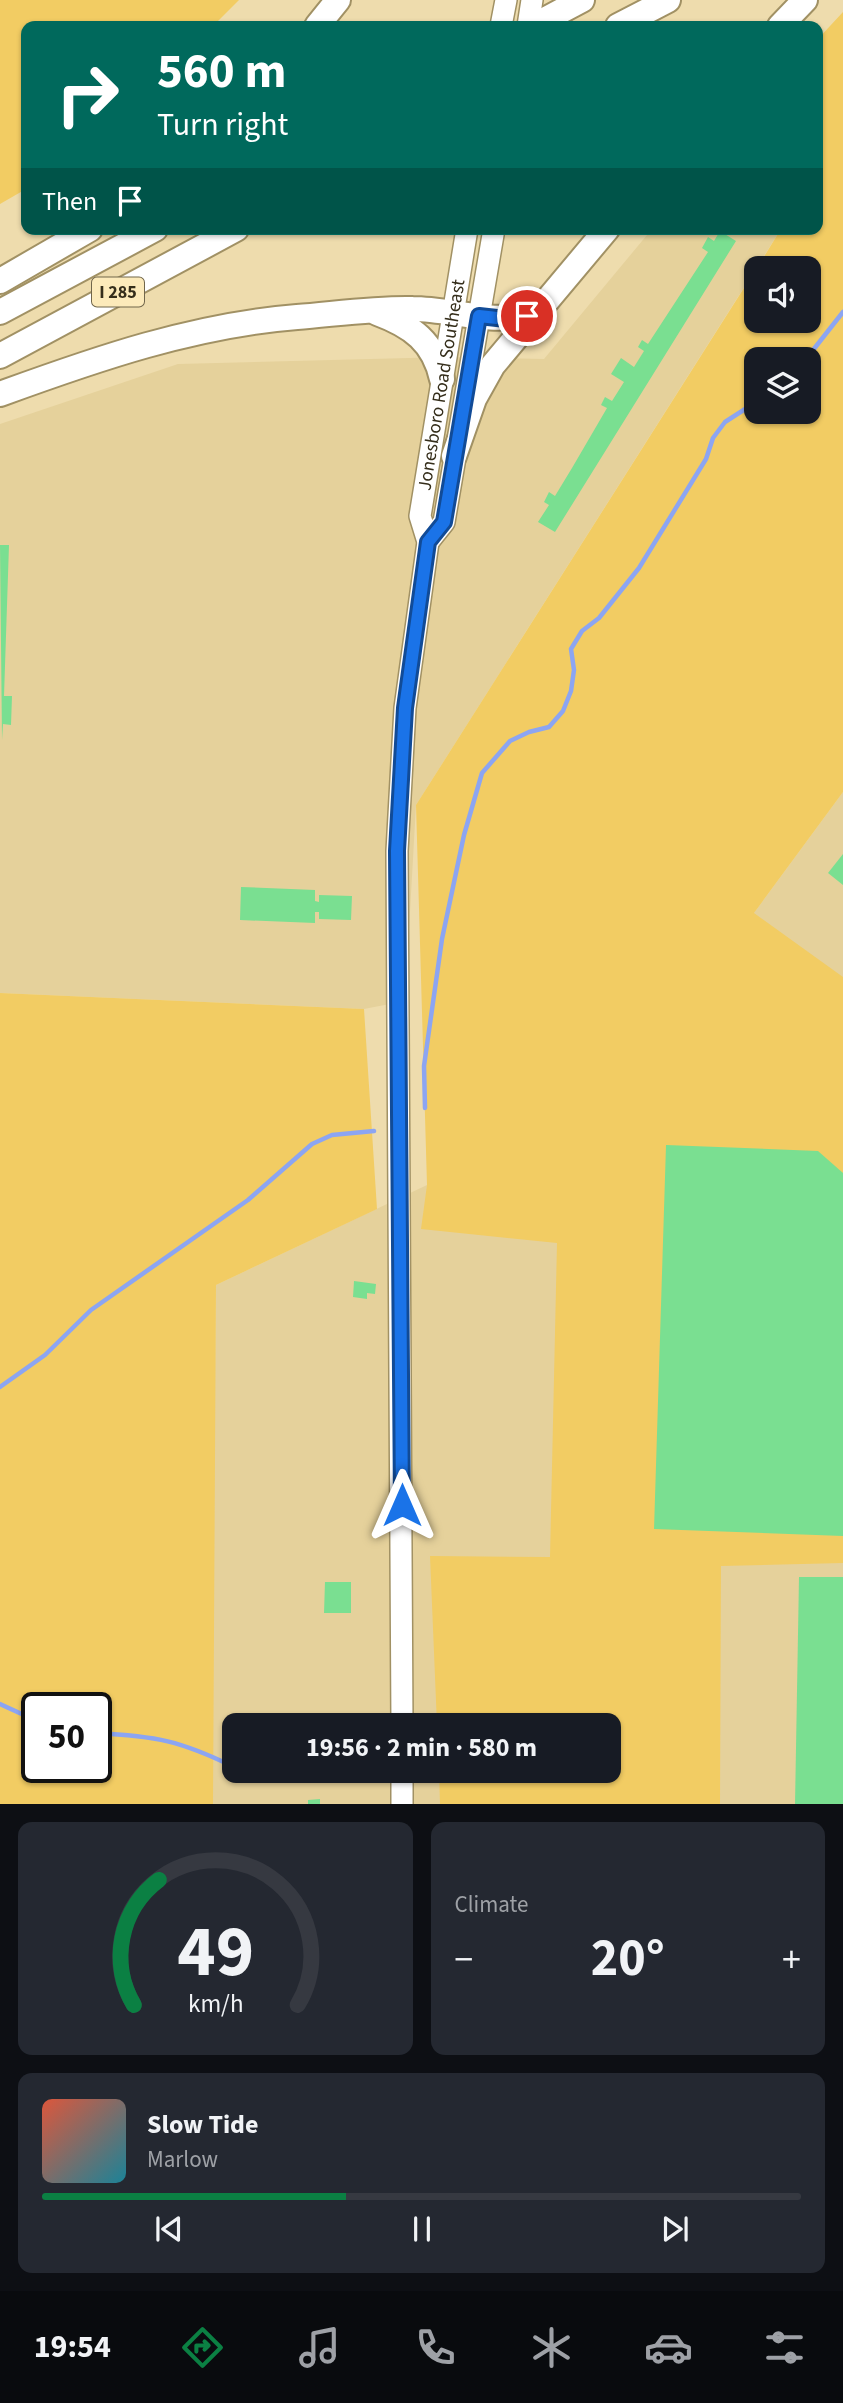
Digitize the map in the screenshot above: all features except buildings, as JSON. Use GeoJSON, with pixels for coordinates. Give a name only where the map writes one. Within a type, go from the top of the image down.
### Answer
{"type":"FeatureCollection","features":[{"type":"Feature","properties":{"kind":"highway"},"geometry":{"type":"LineString","coordinates":[[321,21],[338,0]]}},
{"type":"Feature","properties":{"kind":"highway"},"geometry":{"type":"LineString","coordinates":[[541,21],[582,0]]}},
{"type":"Feature","properties":{"kind":"highway"},"geometry":{"type":"LineString","coordinates":[[628,21],[668,0]]}},
{"type":"Feature","properties":{"kind":"highway"},"geometry":{"type":"LineString","coordinates":[[785,21],[805,0]]}},
{"type":"Feature","properties":{"kind":"highway"},"geometry":{"type":"LineString","coordinates":[[0,281],[80,235]]}},
{"type":"Feature","properties":{"kind":"highway","name":"I 285"},"geometry":{"type":"LineString","coordinates":[[0,312],[144,235]]}},
{"type":"Feature","properties":{"kind":"highway","name":"I 285"},"geometry":{"type":"LineString","coordinates":[[0,356],[225,235]]}},
{"type":"Feature","properties":{"kind":"highway"},"geometry":{"type":"LineString","coordinates":[[454,456],[482,383],[538,310],[602,235]]}},
{"type":"Feature","properties":{"kind":"highway"},"geometry":{"type":"LineString","coordinates":[[0,394],[129,350],[208,330],[294,317],[410,309],[517,318],[538,310]]}},
{"type":"Feature","properties":{"kind":"highway"},"geometry":{"type":"LineString","coordinates":[[373,312],[411,328],[425,339],[433,351],[442,379]]}},
{"type":"Feature","properties":{"kind":"main road"},"geometry":{"type":"LineString","coordinates":[[502,21],[506,0]]}},
{"type":"Feature","properties":{"kind":"main road"},"geometry":{"type":"LineString","coordinates":[[531,21],[532,0]]}},
{"type":"Feature","properties":{"kind":"main road","name":"Jonesboro Road Southeast"},"geometry":{"type":"LineString","coordinates":[[402,1713],[397,851],[405,708],[428,542],[420,516],[466,235]]}},
{"type":"Feature","properties":{"kind":"main road","name":"Jonesboro Road Southeast"},"geometry":{"type":"LineString","coordinates":[[428,542],[444,522],[493,235]]}},
{"type":"Feature","properties":{"kind":"main road"},"geometry":{"type":"LineString","coordinates":[[402,1783],[402,1804]]}},
{"type":"Feature","properties":{"kind":"shaded area"},"geometry":{"type":"Polygon","coordinates":[[[0,0],[239,0],[218,21],[21,21],[21,192],[0,204],[0,0]]]}},
{"type":"Feature","properties":{"kind":"shaded area"},"geometry":{"type":"Polygon","coordinates":[[[843,12],[843,792],[754,913],[843,977],[843,1563],[721,1566],[720,1804],[440,1804],[439,1783],[621,1783],[621,1713],[437,1713],[430,1556],[550,1557],[557,1243],[421,1229],[427,1185],[416,805],[744,288],[744,333],[821,333],[821,256],[764,256],[777,235],[823,235],[823,34],[843,12]]]}},
{"type":"Feature","properties":{"kind":"shaded area"},"geometry":{"type":"Polygon","coordinates":[[[647,235],[777,235],[764,256],[744,256],[744,287],[416,805],[405,1001],[364,1009],[0,993],[0,424],[178,364],[448,357],[544,359],[647,235]]]}},
{"type":"Feature","properties":{"kind":"shaded area"},"geometry":{"type":"Polygon","coordinates":[[[843,792],[843,1804],[210,1804],[216,1285],[427,1185],[754,913],[843,792]]]}},
{"type":"Feature","properties":{"kind":"shaded area"},"geometry":{"type":"Polygon","coordinates":[[[0,993],[364,1009],[377,1209],[216,1285],[213,1804],[0,1804],[0,993]]]}},
{"type":"Feature","properties":{"kind":"waterway"},"geometry":{"type":"LineString","coordinates":[[815,347],[843,312]]}},
{"type":"Feature","properties":{"kind":"waterway"},"geometry":{"type":"LineString","coordinates":[[425,1108],[424,1066],[442,939],[464,835],[482,773],[510,741],[549,727],[563,711],[571,691],[574,670],[571,649],[582,631],[599,618],[639,568],[706,459],[713,438],[725,422],[744,410]]}},
{"type":"Feature","properties":{"kind":"waterway"},"geometry":{"type":"LineString","coordinates":[[0,1387],[45,1355],[91,1310],[248,1200],[312,1144],[332,1135],[374,1131]]}},
{"type":"Feature","properties":{"kind":"waterway"},"geometry":{"type":"LineString","coordinates":[[0,1704],[21,1714]]}},
{"type":"Feature","properties":{"kind":"waterway"},"geometry":{"type":"LineString","coordinates":[[112,1734],[168,1741],[222,1762]]}},
{"type":"Feature","properties":{"kind":"route"},"geometry":{"type":"LineString","coordinates":[[402,1505],[396,982],[397,851],[405,708],[428,542],[444,522],[479,316],[506,319],[527,316]]}}]}
